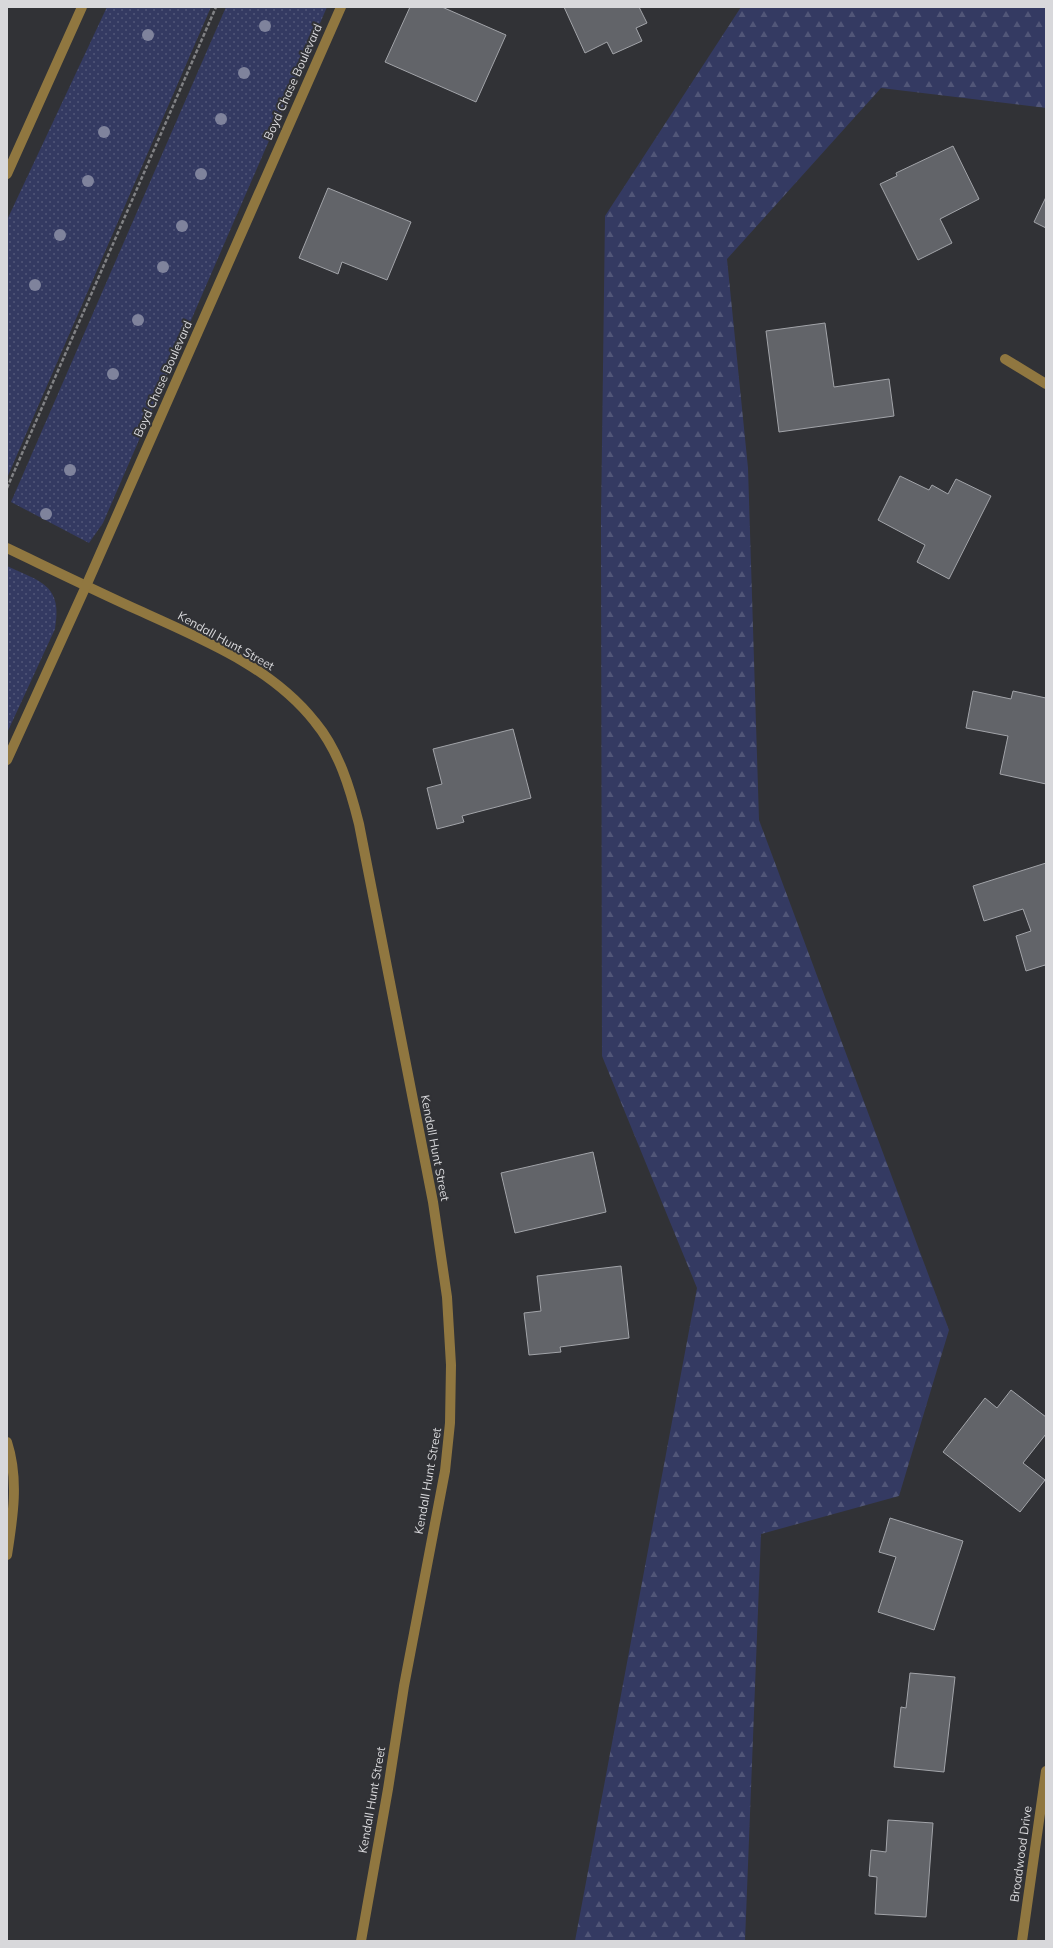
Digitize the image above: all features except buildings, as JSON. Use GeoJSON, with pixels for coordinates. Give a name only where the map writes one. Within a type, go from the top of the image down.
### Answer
{"type":"FeatureCollection","features":[{"type":"Feature","properties":{"kind":"street"},"geometry":{"type":"LineString","coordinates":[[7,174],[82,7]]}},
{"type":"Feature","properties":{"kind":"street","name":"Boyd Chase Boulevard"},"geometry":{"type":"LineString","coordinates":[[7,760],[86,586],[341,7]]}},
{"type":"Feature","properties":{"kind":"street"},"geometry":{"type":"LineString","coordinates":[[1005,359],[1046,384]]}},
{"type":"Feature","properties":{"kind":"street","name":"Kendall Hunt Street"},"geometry":{"type":"LineString","coordinates":[[7,548],[201,639],[259,671],[290,694],[316,723],[336,756],[350,788],[362,839],[433,1202],[447,1297],[451,1366],[450,1423],[445,1471],[404,1686],[388,1789],[361,1941]]}},
{"type":"Feature","properties":{"kind":"street"},"geometry":{"type":"LineString","coordinates":[[7,1442],[13,1460],[15,1505],[7,1555]]}},
{"type":"Feature","properties":{"kind":"street","name":"Broadwood Drive"},"geometry":{"type":"LineString","coordinates":[[1022,1941],[1046,1771]]}},
{"type":"Feature","properties":{"kind":"path"},"geometry":{"type":"LineString","coordinates":[[7,488],[216,7]]}},
{"type":"Feature","properties":{"kind":"green space"},"geometry":{"type":"Polygon","coordinates":[[[107,7],[211,7],[7,478],[7,220],[107,7]]]}},
{"type":"Feature","properties":{"kind":"green space"},"geometry":{"type":"Polygon","coordinates":[[[226,7],[327,7],[103,523],[89,543],[11,502],[226,7]]]}},
{"type":"Feature","properties":{"kind":"green space"},"geometry":{"type":"Polygon","coordinates":[[[741,7],[1046,7],[1046,108],[881,88],[727,259],[748,468],[759,820],[949,1330],[899,1496],[761,1534],[745,1941],[575,1941],[697,1288],[602,1056],[601,520],[605,216],[741,7]]]}},
{"type":"Feature","properties":{"kind":"green space"},"geometry":{"type":"Polygon","coordinates":[[[7,566],[30,576],[47,587],[56,603],[57,614],[55,629],[7,733],[7,566]]]}}]}
